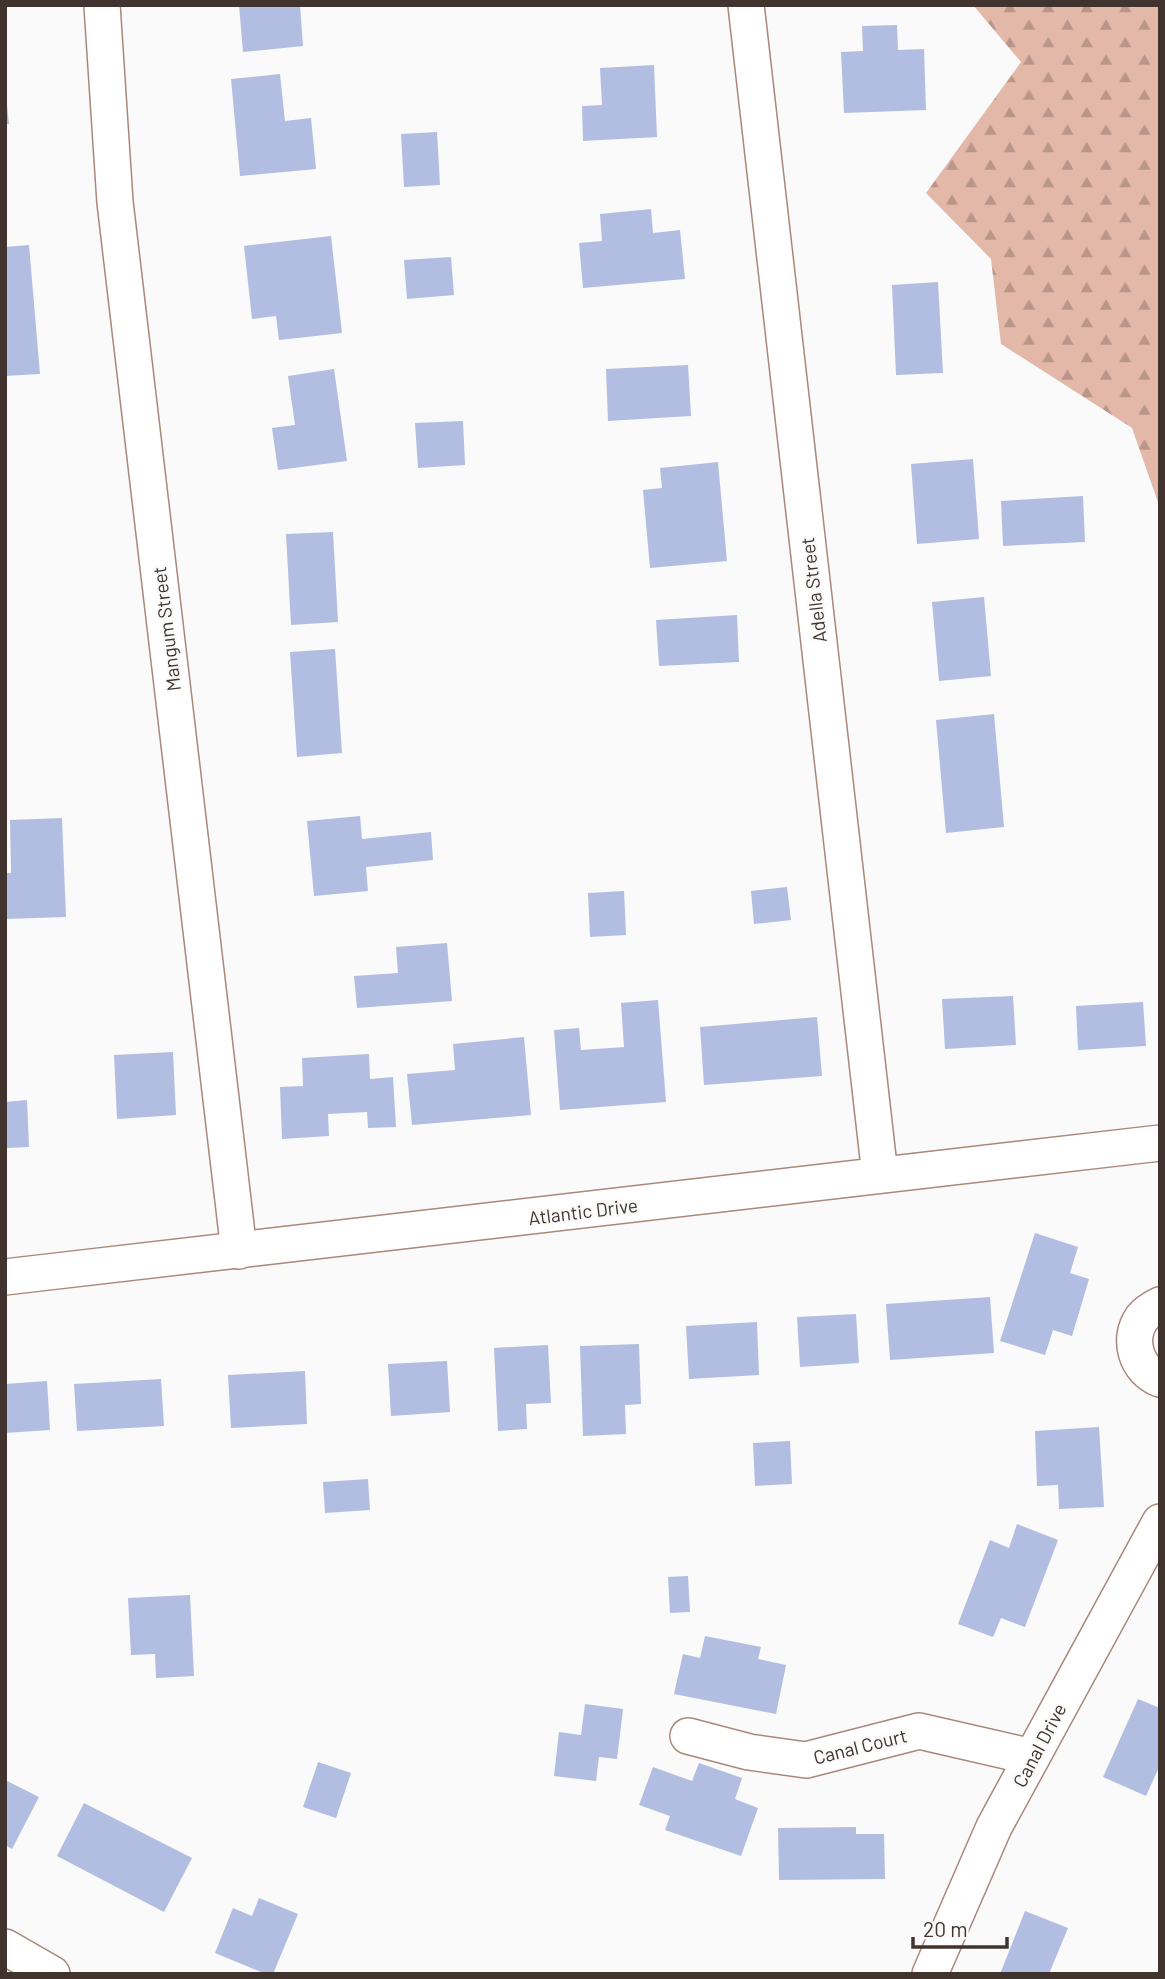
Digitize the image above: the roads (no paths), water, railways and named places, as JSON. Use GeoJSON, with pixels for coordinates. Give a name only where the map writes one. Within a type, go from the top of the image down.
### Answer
{"type":"FeatureCollection","features":[{"type":"Feature","properties":{"kind":"street","name":"Mangum Street"},"geometry":{"type":"LineString","coordinates":[[102,5],[116,202],[239,1251]]}},
{"type":"Feature","properties":{"kind":"street","name":"Adella Street"},"geometry":{"type":"LineString","coordinates":[[746,5],[880,1175]]}},
{"type":"Feature","properties":{"kind":"street","name":"Atlantic Drive"},"geometry":{"type":"LineString","coordinates":[[5,1277],[1160,1143]]}},
{"type":"Feature","properties":{"kind":"street"},"geometry":{"type":"LineString","coordinates":[[1160,1305],[1143,1317],[1136,1330],[1135,1346],[1138,1360],[1144,1369],[1160,1379]]}},
{"type":"Feature","properties":{"kind":"street","name":"Canal Drive"},"geometry":{"type":"LineString","coordinates":[[930,1974],[994,1827],[1160,1521]]}},
{"type":"Feature","properties":{"kind":"street","name":"Canal Court"},"geometry":{"type":"LineString","coordinates":[[688,1736],[749,1752],[806,1760],[919,1731],[1032,1757]]}},
{"type":"Feature","properties":{"kind":"street"},"geometry":{"type":"LineString","coordinates":[[5,1947],[52,1974]]}}]}
